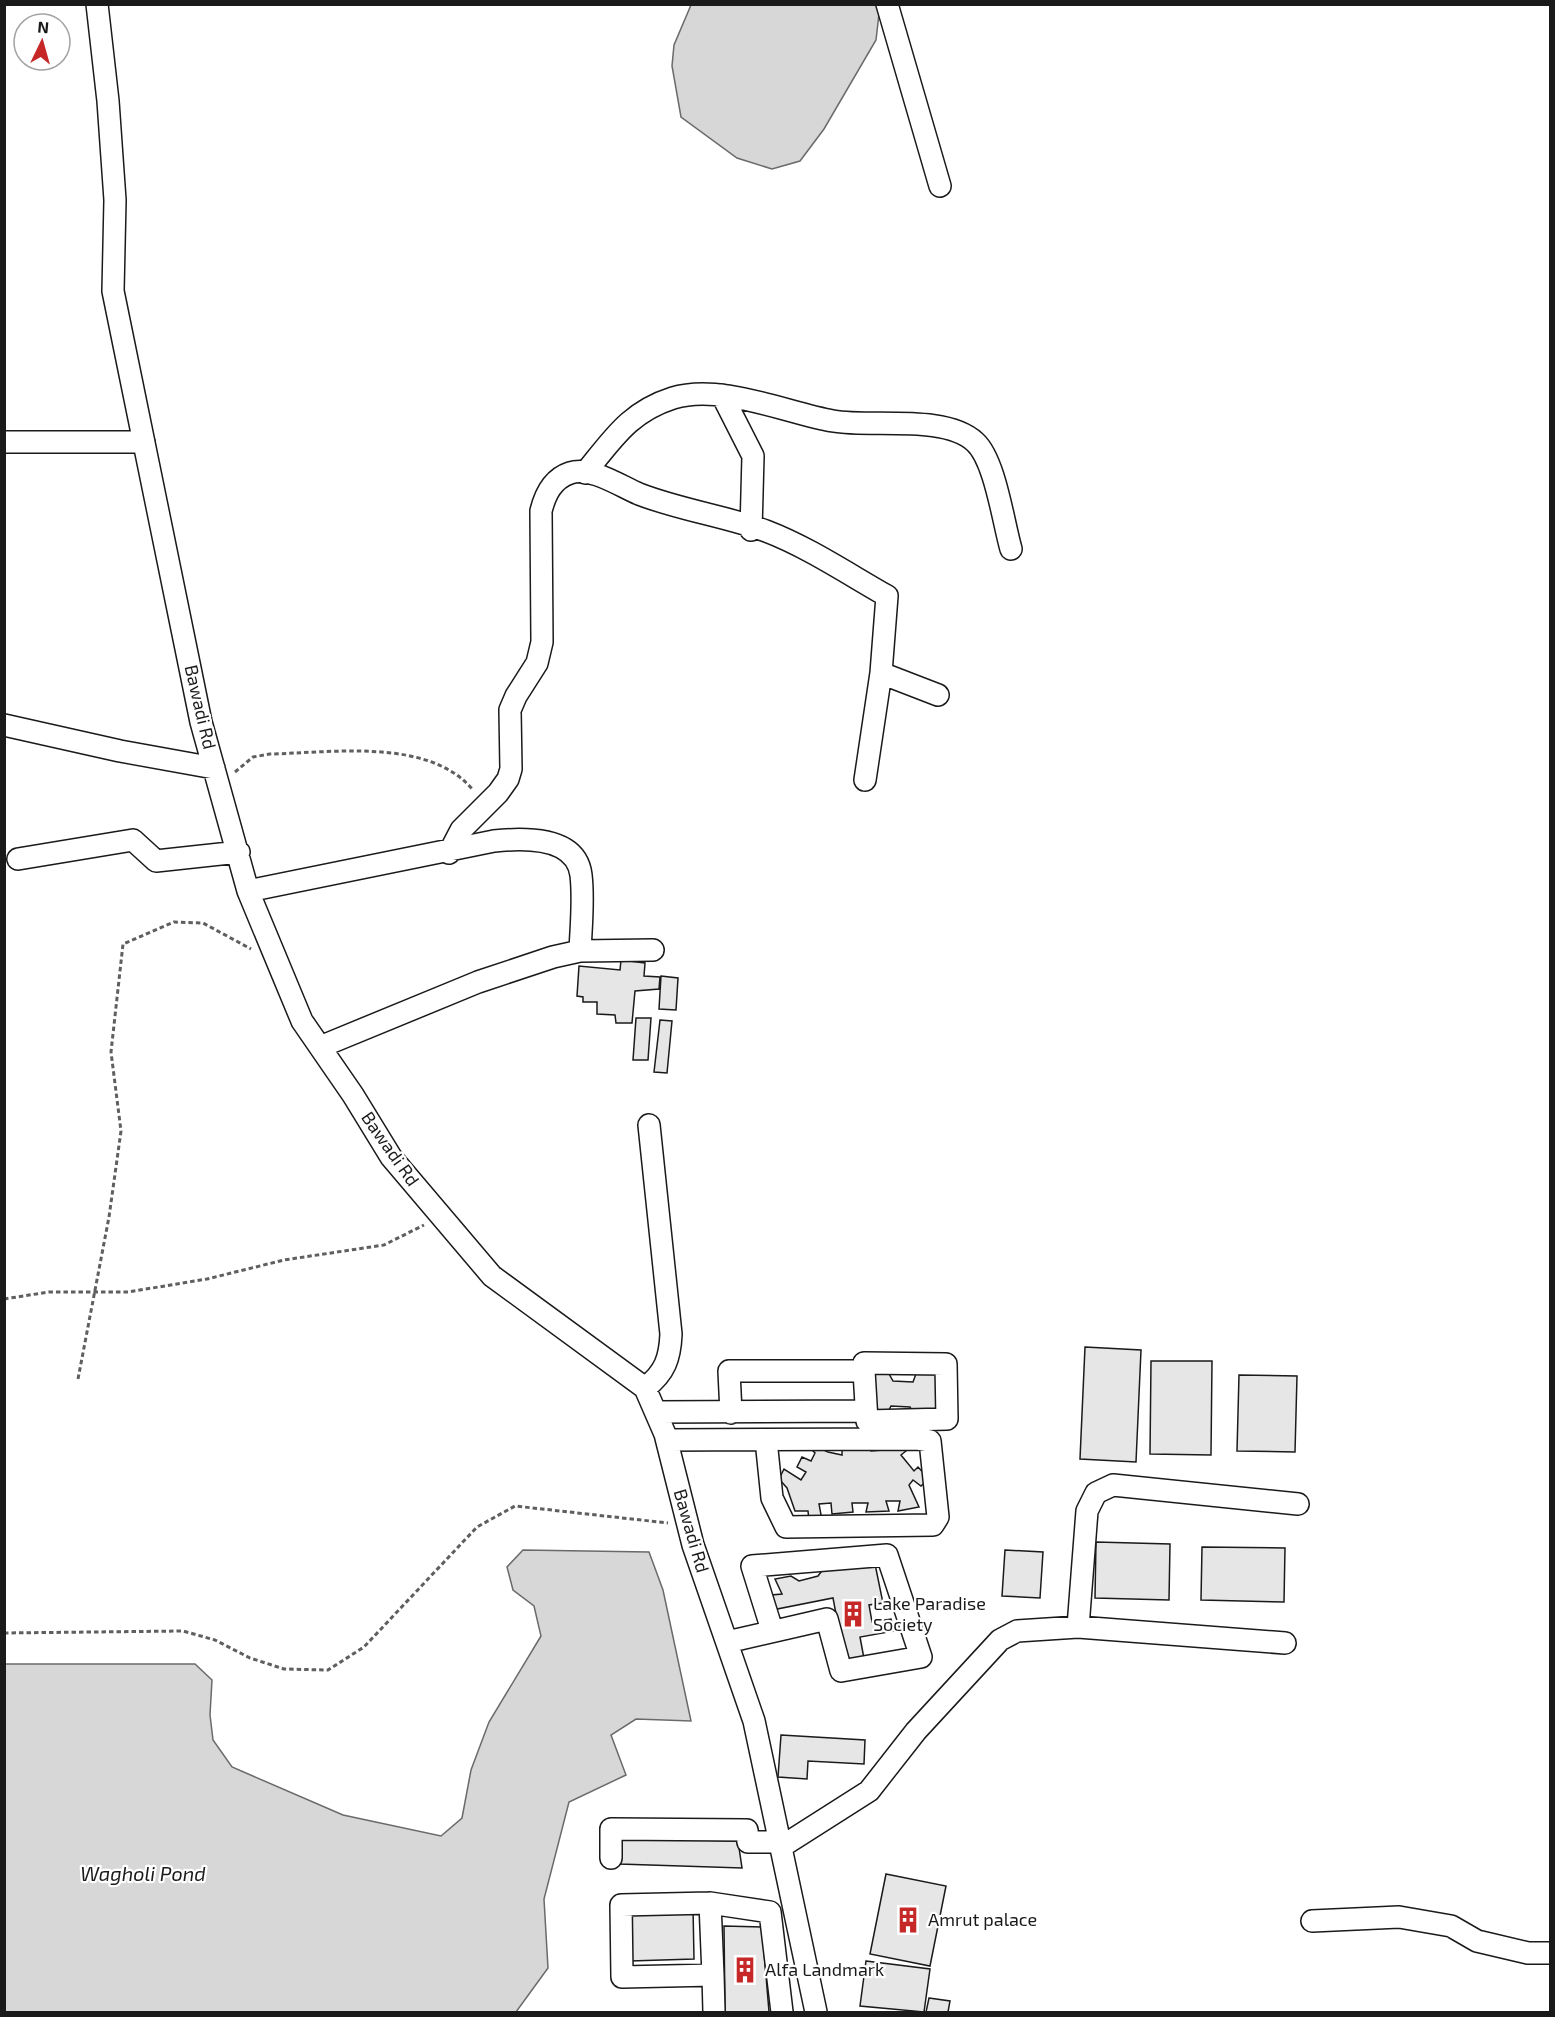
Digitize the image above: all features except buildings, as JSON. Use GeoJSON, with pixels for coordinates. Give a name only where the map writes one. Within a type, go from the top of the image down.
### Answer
{"type":"FeatureCollection","features":[{"type":"Feature","properties":{"kind":"street","name":"Bawadi Rd"},"geometry":{"type":"LineString","coordinates":[[97,4],[108,101],[115,200],[113,291],[201,722],[248,891],[302,1021],[391,1156],[492,1276],[645,1388],[667,1440],[688,1525],[754,1721],[814,2002]]}},
{"type":"Feature","properties":{"kind":"street"},"geometry":{"type":"LineString","coordinates":[[887,4],[940,186]]}},
{"type":"Feature","properties":{"kind":"street"},"geometry":{"type":"LineString","coordinates":[[585,473],[625,424],[645,408],[676,397],[722,395],[781,407],[834,422],[903,423],[955,431],[975,442],[987,459],[1011,549]]}},
{"type":"Feature","properties":{"kind":"street"},"geometry":{"type":"LineString","coordinates":[[722,395],[753,456],[751,528]]}},
{"type":"Feature","properties":{"kind":"street"},"geometry":{"type":"LineString","coordinates":[[4,442],[144,442]]}},
{"type":"Feature","properties":{"kind":"street"},"geometry":{"type":"LineString","coordinates":[[449,853],[461,830],[486,805],[507,779],[511,769],[510,710],[537,663],[542,642],[541,512],[545,496],[554,483],[570,473],[585,473],[640,494],[751,528],[811,554],[887,596],[881,673],[865,780]]}},
{"type":"Feature","properties":{"kind":"street"},"geometry":{"type":"LineString","coordinates":[[881,673],[938,695]]}},
{"type":"Feature","properties":{"kind":"street"},"geometry":{"type":"LineString","coordinates":[[4,725],[217,776]]}},
{"type":"Feature","properties":{"kind":"street"},"geometry":{"type":"LineString","coordinates":[[248,891],[521,838],[546,842],[572,855],[581,873],[580,951]]}},
{"type":"Feature","properties":{"kind":"street"},"geometry":{"type":"LineString","coordinates":[[18,859],[133,840],[156,861],[239,852]]}},
{"type":"Feature","properties":{"kind":"street"},"geometry":{"type":"LineString","coordinates":[[320,1047],[478,981],[553,957],[580,951],[653,950]]}},
{"type":"Feature","properties":{"kind":"street"},"geometry":{"type":"LineString","coordinates":[[645,1388],[660,1377],[670,1354],[670,1334],[649,1125]]}},
{"type":"Feature","properties":{"kind":"street"},"geometry":{"type":"LineString","coordinates":[[864,1364],[946,1364],[947,1419],[867,1421],[864,1371],[864,1364]]}},
{"type":"Feature","properties":{"kind":"street"},"geometry":{"type":"LineString","coordinates":[[731,1413],[729,1371],[864,1371]]}},
{"type":"Feature","properties":{"kind":"street"},"geometry":{"type":"LineString","coordinates":[[657,1412],[866,1411]]}},
{"type":"Feature","properties":{"kind":"street"},"geometry":{"type":"LineString","coordinates":[[667,1440],[917,1439],[930,1442],[938,1517],[933,1525],[786,1527],[772,1498],[766,1440]]}},
{"type":"Feature","properties":{"kind":"street"},"geometry":{"type":"LineString","coordinates":[[1078,1628],[1087,1511],[1096,1493],[1113,1485],[1298,1504]]}},
{"type":"Feature","properties":{"kind":"street"},"geometry":{"type":"LineString","coordinates":[[727,1642],[827,1619],[841,1671],[921,1657],[887,1555],[752,1566],[772,1630]]}},
{"type":"Feature","properties":{"kind":"street"},"geometry":{"type":"LineString","coordinates":[[611,1858],[611,1830],[747,1830],[748,1842],[780,1844],[869,1791],[916,1731],[1000,1641],[1017,1630],[1078,1628],[1285,1642]]}},
{"type":"Feature","properties":{"kind":"street"},"geometry":{"type":"LineString","coordinates":[[713,1975],[622,1977],[621,1905],[711,1904],[770,1912],[782,2004],[814,2002]]}},
{"type":"Feature","properties":{"kind":"street"},"geometry":{"type":"LineString","coordinates":[[711,1904],[714,2013]]}},
{"type":"Feature","properties":{"kind":"street"},"geometry":{"type":"LineString","coordinates":[[1312,1921],[1399,1917],[1451,1926],[1477,1941],[1528,1953],[1551,1953]]}},
{"type":"Feature","properties":{"kind":"path"},"geometry":{"type":"LineString","coordinates":[[217,776],[253,757],[389,752],[437,763],[469,785],[486,805]]}},
{"type":"Feature","properties":{"kind":"path"},"geometry":{"type":"LineString","coordinates":[[78,1379],[95,1292],[121,1131],[111,1052],[123,944],[174,922],[203,923],[237,944],[275,959]]}},
{"type":"Feature","properties":{"kind":"path"},"geometry":{"type":"LineString","coordinates":[[4,1299],[49,1292],[128,1292],[207,1279],[284,1260],[384,1245],[441,1217]]}},
{"type":"Feature","properties":{"kind":"path"},"geometry":{"type":"LineString","coordinates":[[4,1633],[183,1631],[215,1640],[250,1658],[284,1669],[328,1670],[364,1647],[477,1527],[515,1506],[688,1525]]}},
{"type":"Feature","properties":{"kind":"water"},"geometry":{"type":"Polygon","coordinates":[[[691,5],[880,5],[876,40],[824,129],[800,161],[772,169],[737,158],[681,117],[672,66],[674,45],[691,5]]]}},
{"type":"Feature","properties":{"kind":"water","name":"Wagholi Pond"},"geometry":{"type":"Polygon","coordinates":[[[523,1550],[649,1552],[663,1590],[691,1721],[636,1719],[611,1735],[626,1775],[569,1802],[544,1899],[548,1968],[516,2012],[5,2012],[5,1664],[195,1664],[212,1680],[210,1715],[213,1740],[232,1767],[343,1815],[441,1836],[462,1818],[471,1770],[489,1722],[541,1636],[534,1606],[513,1590],[507,1567],[523,1550]]]}},
{"type":"Feature","properties":{"kind":"place","name":"Lake Paradise Society"},"geometry":{"type":"Point","coordinates":[853,1614]}},
{"type":"Feature","properties":{"kind":"place","name":"Amrut palace"},"geometry":{"type":"Point","coordinates":[908,1920]}},
{"type":"Feature","properties":{"kind":"place","name":"Alfa Landmark"},"geometry":{"type":"Point","coordinates":[745,1970]}}]}
